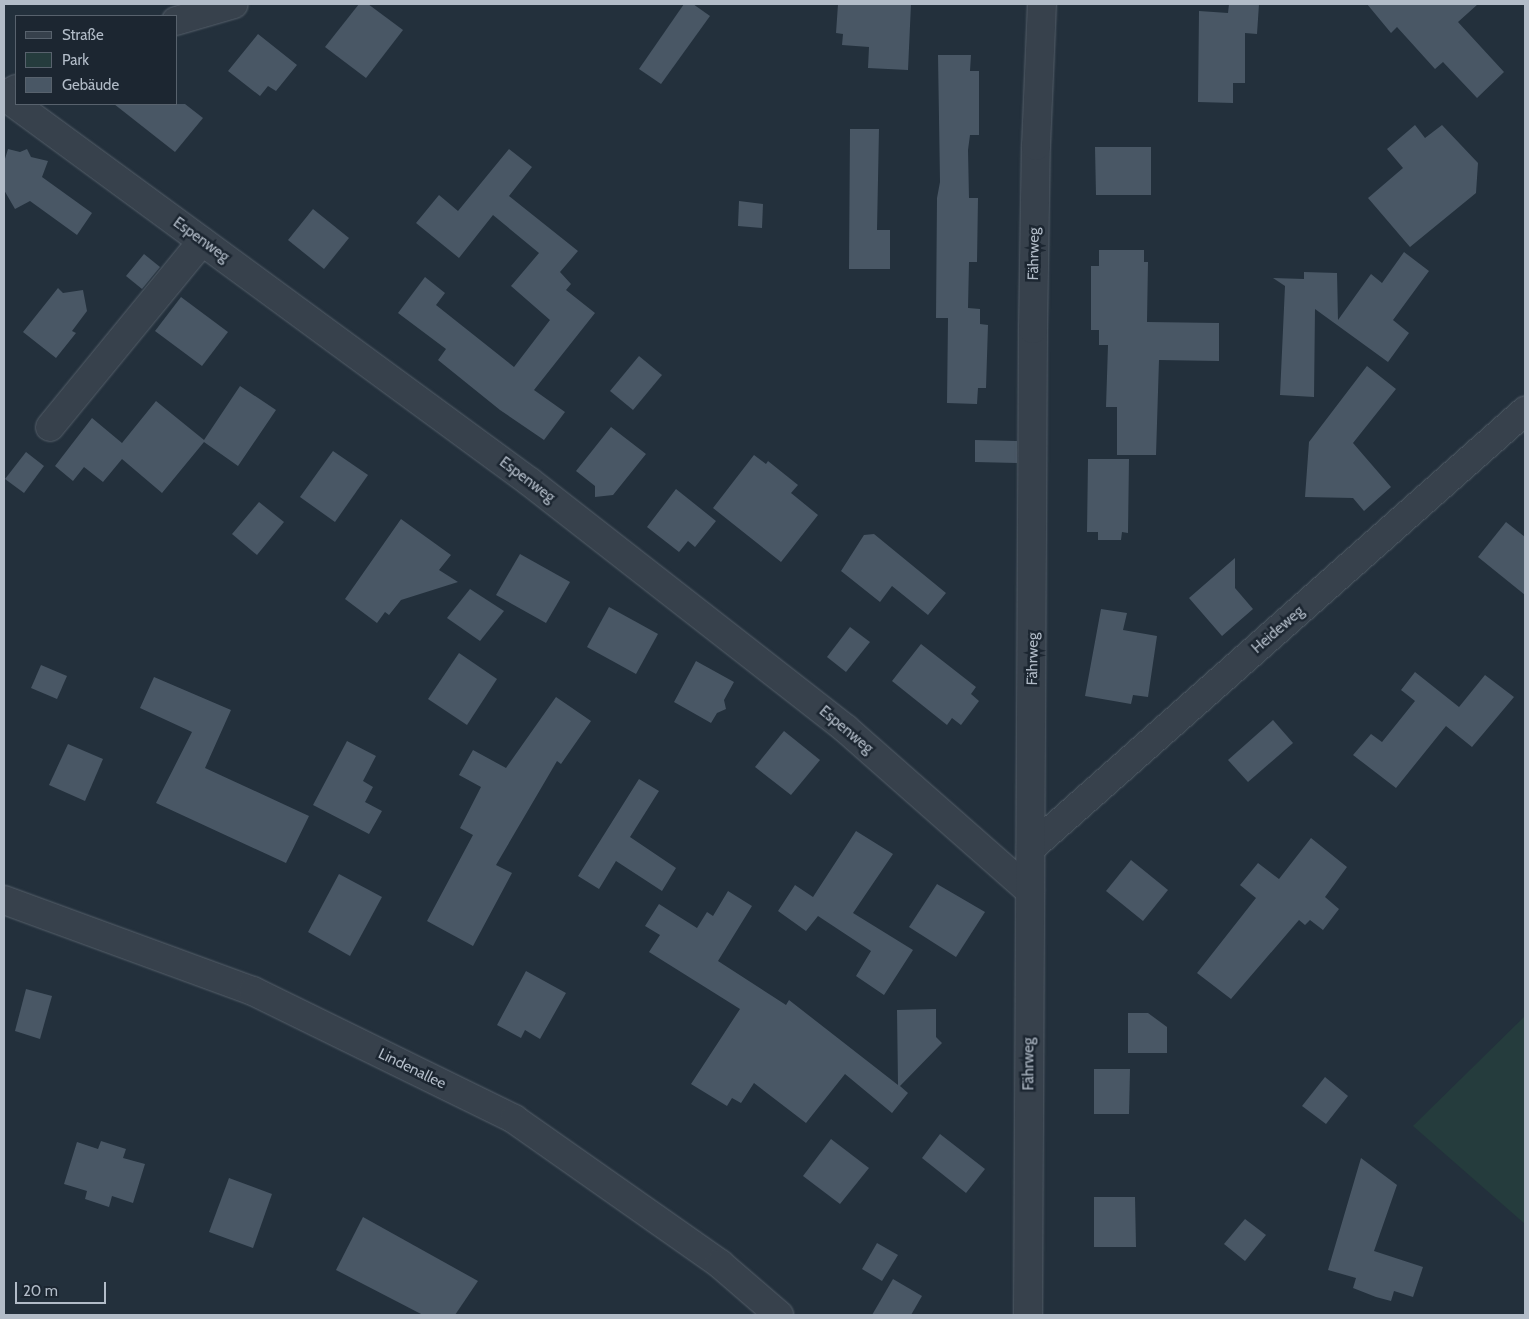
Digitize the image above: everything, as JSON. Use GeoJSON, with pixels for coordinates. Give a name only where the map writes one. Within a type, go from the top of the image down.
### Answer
{"type":"FeatureCollection","features":[{"type":"Feature","properties":{"kind":"street"},"geometry":{"type":"LineString","coordinates":[[178,20],[234,4]]}},
{"type":"Feature","properties":{"kind":"street","name":"Fährweg"},"geometry":{"type":"LineString","coordinates":[[1028,1315],[1034,291],[1036,146],[1042,4]]}},
{"type":"Feature","properties":{"kind":"street"},"geometry":{"type":"LineString","coordinates":[[4,96],[15,89]]}},
{"type":"Feature","properties":{"kind":"street","name":"Espenweg"},"geometry":{"type":"LineString","coordinates":[[4,96],[15,104]]}},
{"type":"Feature","properties":{"kind":"street","name":"Espenweg"},"geometry":{"type":"LineString","coordinates":[[16,105],[530,482],[830,717],[1030,891]]}},
{"type":"Feature","properties":{"kind":"street"},"geometry":{"type":"LineString","coordinates":[[50,427],[202,241]]}},
{"type":"Feature","properties":{"kind":"street","name":"Heideweg"},"geometry":{"type":"LineString","coordinates":[[1031,848],[1525,411]]}},
{"type":"Feature","properties":{"kind":"street","name":"Lindenallee"},"geometry":{"type":"LineString","coordinates":[[4,900],[253,991],[514,1119],[720,1264],[779,1315]]}},
{"type":"Feature","properties":{"kind":"green space"},"geometry":{"type":"Polygon","coordinates":[[[1525,1016],[1525,1224],[1413,1126],[1525,1016]]]}},
{"type":"Feature","properties":{"kind":"building"},"geometry":{"type":"Polygon","coordinates":[[[359,4],[368,4],[403,30],[366,78],[325,47],[359,4]]]}},
{"type":"Feature","properties":{"kind":"building"},"geometry":{"type":"Polygon","coordinates":[[[684,4],[693,4],[710,16],[661,84],[639,69],[684,4]]]}},
{"type":"Feature","properties":{"kind":"building"},"geometry":{"type":"Polygon","coordinates":[[[838,4],[911,4],[908,70],[868,68],[869,47],[842,45],[843,34],[836,33],[838,4]]]}},
{"type":"Feature","properties":{"kind":"building"},"geometry":{"type":"Polygon","coordinates":[[[1229,4],[1259,4],[1257,34],[1245,33],[1245,83],[1233,83],[1233,103],[1198,102],[1199,11],[1228,13],[1229,4]]]}},
{"type":"Feature","properties":{"kind":"building"},"geometry":{"type":"Polygon","coordinates":[[[1367,4],[1478,4],[1458,22],[1504,72],[1477,98],[1443,62],[1435,69],[1397,27],[1391,33],[1367,4]]]}},
{"type":"Feature","properties":{"kind":"building"},"geometry":{"type":"Polygon","coordinates":[[[258,34],[297,65],[276,91],[268,86],[260,96],[228,71],[258,34]]]}},
{"type":"Feature","properties":{"kind":"building"},"geometry":{"type":"Polygon","coordinates":[[[938,55],[971,55],[970,71],[979,71],[979,135],[970,135],[968,150],[969,198],[978,198],[977,262],[969,262],[968,308],[980,309],[980,324],[988,325],[986,388],[978,388],[977,404],[947,403],[948,318],[936,318],[937,198],[940,182],[938,55]]]}},
{"type":"Feature","properties":{"kind":"building"},"geometry":{"type":"Polygon","coordinates":[[[185,104],[203,118],[175,152],[115,105],[185,104]]]}},
{"type":"Feature","properties":{"kind":"building"},"geometry":{"type":"Polygon","coordinates":[[[1415,125],[1425,138],[1442,125],[1478,163],[1476,193],[1410,247],[1368,198],[1403,168],[1387,149],[1415,125]]]}},
{"type":"Feature","properties":{"kind":"building"},"geometry":{"type":"Polygon","coordinates":[[[850,129],[879,129],[877,230],[890,230],[890,269],[849,269],[850,129]]]}},
{"type":"Feature","properties":{"kind":"building"},"geometry":{"type":"Polygon","coordinates":[[[1095,147],[1151,147],[1151,195],[1096,195],[1095,147]]]}},
{"type":"Feature","properties":{"kind":"building"},"geometry":{"type":"Polygon","coordinates":[[[8,149],[20,152],[27,149],[31,157],[48,161],[42,177],[92,213],[77,235],[30,201],[15,209],[4,190],[4,162],[8,149]]]}},
{"type":"Feature","properties":{"kind":"building"},"geometry":{"type":"Polygon","coordinates":[[[509,149],[532,167],[509,196],[578,251],[560,272],[571,284],[566,290],[595,313],[534,390],[565,412],[544,440],[500,410],[438,360],[446,349],[398,313],[425,277],[445,293],[436,305],[514,367],[550,320],[511,286],[539,253],[493,215],[459,258],[416,223],[439,195],[458,211],[509,149]]]}},
{"type":"Feature","properties":{"kind":"building"},"geometry":{"type":"Polygon","coordinates":[[[739,201],[763,204],[762,228],[738,226],[739,201]]]}},
{"type":"Feature","properties":{"kind":"building"},"geometry":{"type":"Polygon","coordinates":[[[313,209],[349,238],[324,269],[288,240],[313,209]]]}},
{"type":"Feature","properties":{"kind":"building"},"geometry":{"type":"Polygon","coordinates":[[[1099,250],[1144,250],[1144,262],[1148,262],[1147,322],[1219,323],[1219,361],[1159,360],[1156,455],[1117,455],[1117,407],[1106,407],[1108,345],[1099,345],[1099,330],[1091,330],[1091,266],[1099,266],[1099,250]]]}},
{"type":"Feature","properties":{"kind":"building"},"geometry":{"type":"Polygon","coordinates":[[[1404,252],[1429,271],[1393,320],[1409,333],[1388,362],[1315,309],[1314,397],[1280,395],[1285,286],[1273,278],[1304,279],[1304,272],[1337,273],[1338,320],[1371,274],[1382,283],[1404,252]]]}},
{"type":"Feature","properties":{"kind":"building"},"geometry":{"type":"Polygon","coordinates":[[[144,254],[160,267],[142,289],[126,276],[144,254]]]}},
{"type":"Feature","properties":{"kind":"building"},"geometry":{"type":"Polygon","coordinates":[[[58,288],[63,293],[83,290],[87,311],[72,331],[76,333],[56,358],[23,332],[58,288]]]}},
{"type":"Feature","properties":{"kind":"building"},"geometry":{"type":"Polygon","coordinates":[[[181,297],[228,332],[202,366],[155,331],[181,297]]]}},
{"type":"Feature","properties":{"kind":"building"},"geometry":{"type":"Polygon","coordinates":[[[639,356],[662,375],[633,410],[610,391],[639,356]]]}},
{"type":"Feature","properties":{"kind":"building"},"geometry":{"type":"Polygon","coordinates":[[[1367,366],[1396,389],[1353,443],[1391,487],[1364,511],[1353,498],[1305,497],[1309,442],[1367,366]]]}},
{"type":"Feature","properties":{"kind":"building"},"geometry":{"type":"Polygon","coordinates":[[[240,386],[276,410],[238,466],[204,442],[162,493],[122,459],[103,482],[84,467],[73,481],[55,466],[92,418],[122,443],[156,401],[204,440],[240,386]]]}},
{"type":"Feature","properties":{"kind":"building"},"geometry":{"type":"Polygon","coordinates":[[[611,427],[646,454],[613,495],[595,497],[595,486],[576,471],[611,427]]]}},
{"type":"Feature","properties":{"kind":"building"},"geometry":{"type":"Polygon","coordinates":[[[975,440],[1017,441],[1017,463],[975,462],[975,440]]]}},
{"type":"Feature","properties":{"kind":"building"},"geometry":{"type":"Polygon","coordinates":[[[333,451],[368,475],[335,522],[300,497],[333,451]]]}},
{"type":"Feature","properties":{"kind":"building"},"geometry":{"type":"Polygon","coordinates":[[[26,452],[44,466],[24,493],[5,479],[26,452]]]}},
{"type":"Feature","properties":{"kind":"building"},"geometry":{"type":"Polygon","coordinates":[[[754,455],[766,464],[768,461],[798,485],[791,493],[818,515],[781,562],[713,508],[754,455]]]}},
{"type":"Feature","properties":{"kind":"building"},"geometry":{"type":"Polygon","coordinates":[[[1088,459],[1129,459],[1128,533],[1122,532],[1121,540],[1098,540],[1098,532],[1087,532],[1088,459]]]}},
{"type":"Feature","properties":{"kind":"building"},"geometry":{"type":"Polygon","coordinates":[[[676,489],[716,521],[695,547],[688,541],[679,552],[647,527],[676,489]]]}},
{"type":"Feature","properties":{"kind":"building"},"geometry":{"type":"Polygon","coordinates":[[[259,502],[284,522],[257,555],[232,534],[259,502]]]}},
{"type":"Feature","properties":{"kind":"building"},"geometry":{"type":"Polygon","coordinates":[[[401,519],[451,555],[439,570],[458,582],[401,600],[389,615],[385,612],[377,623],[345,599],[401,519]]]}},
{"type":"Feature","properties":{"kind":"building"},"geometry":{"type":"Polygon","coordinates":[[[1506,522],[1525,537],[1525,595],[1478,557],[1506,522]]]}},
{"type":"Feature","properties":{"kind":"building"},"geometry":{"type":"Polygon","coordinates":[[[874,534],[946,593],[928,615],[892,586],[880,602],[841,571],[864,535],[874,534]]]}},
{"type":"Feature","properties":{"kind":"building"},"geometry":{"type":"Polygon","coordinates":[[[520,554],[570,582],[546,623],[496,595],[520,554]]]}},
{"type":"Feature","properties":{"kind":"building"},"geometry":{"type":"Polygon","coordinates":[[[1235,558],[1235,588],[1253,609],[1222,636],[1189,598],[1235,558]]]}},
{"type":"Feature","properties":{"kind":"building"},"geometry":{"type":"Polygon","coordinates":[[[470,589],[504,611],[480,641],[447,618],[470,589]]]}},
{"type":"Feature","properties":{"kind":"building"},"geometry":{"type":"Polygon","coordinates":[[[609,607],[658,634],[636,674],[587,647],[609,607]]]}},
{"type":"Feature","properties":{"kind":"building"},"geometry":{"type":"Polygon","coordinates":[[[1101,609],[1127,613],[1123,630],[1157,636],[1148,697],[1133,695],[1131,704],[1085,696],[1101,609]]]}},
{"type":"Feature","properties":{"kind":"building"},"geometry":{"type":"Polygon","coordinates":[[[850,627],[870,642],[846,672],[827,657],[850,627]]]}},
{"type":"Feature","properties":{"kind":"building"},"geometry":{"type":"Polygon","coordinates":[[[921,644],[976,687],[971,694],[979,701],[961,725],[952,718],[947,725],[892,681],[921,644]]]}},
{"type":"Feature","properties":{"kind":"building"},"geometry":{"type":"Polygon","coordinates":[[[459,653],[497,679],[467,725],[428,699],[459,653]]]}},
{"type":"Feature","properties":{"kind":"building"},"geometry":{"type":"Polygon","coordinates":[[[696,661],[734,682],[724,700],[726,709],[717,713],[711,723],[674,702],[696,661]]]}},
{"type":"Feature","properties":{"kind":"building"},"geometry":{"type":"Polygon","coordinates":[[[41,665],[67,676],[57,699],[31,688],[41,665]]]}},
{"type":"Feature","properties":{"kind":"building"},"geometry":{"type":"Polygon","coordinates":[[[1415,672],[1459,707],[1485,675],[1514,697],[1472,747],[1446,726],[1396,788],[1353,755],[1371,734],[1382,742],[1415,701],[1401,690],[1415,672]]]}},
{"type":"Feature","properties":{"kind":"building"},"geometry":{"type":"Polygon","coordinates":[[[154,677],[231,710],[205,768],[309,816],[286,863],[156,803],[192,732],[140,708],[154,677]]]}},
{"type":"Feature","properties":{"kind":"building"},"geometry":{"type":"Polygon","coordinates":[[[556,697],[591,721],[561,764],[557,761],[496,865],[512,873],[473,946],[427,921],[473,835],[460,828],[481,787],[459,775],[473,750],[506,768],[556,697]]]}},
{"type":"Feature","properties":{"kind":"building"},"geometry":{"type":"Polygon","coordinates":[[[1273,720],[1293,743],[1248,782],[1228,760],[1273,720]]]}},
{"type":"Feature","properties":{"kind":"building"},"geometry":{"type":"Polygon","coordinates":[[[784,731],[820,760],[791,795],[755,767],[784,731]]]}},
{"type":"Feature","properties":{"kind":"building"},"geometry":{"type":"Polygon","coordinates":[[[347,741],[376,756],[363,781],[373,787],[365,802],[382,811],[369,834],[313,805],[347,741]]]}},
{"type":"Feature","properties":{"kind":"building"},"geometry":{"type":"Polygon","coordinates":[[[68,744],[103,759],[85,801],[49,785],[68,744]]]}},
{"type":"Feature","properties":{"kind":"building"},"geometry":{"type":"Polygon","coordinates":[[[639,779],[659,791],[630,837],[676,868],[662,891],[616,861],[599,889],[578,876],[639,779]]]}},
{"type":"Feature","properties":{"kind":"building"},"geometry":{"type":"Polygon","coordinates":[[[856,831],[893,854],[853,913],[913,950],[884,995],[856,976],[871,951],[818,916],[806,931],[778,911],[795,885],[813,897],[856,831]]]}},
{"type":"Feature","properties":{"kind":"building"},"geometry":{"type":"Polygon","coordinates":[[[1311,838],[1347,867],[1325,897],[1339,909],[1323,930],[1310,920],[1305,925],[1299,920],[1231,999],[1197,973],[1256,898],[1240,885],[1258,863],[1279,879],[1311,838]]]}},
{"type":"Feature","properties":{"kind":"building"},"geometry":{"type":"Polygon","coordinates":[[[1131,860],[1168,890],[1143,921],[1106,891],[1131,860]]]}},
{"type":"Feature","properties":{"kind":"building"},"geometry":{"type":"Polygon","coordinates":[[[339,874],[382,897],[350,956],[308,932],[339,874]]]}},
{"type":"Feature","properties":{"kind":"building"},"geometry":{"type":"Polygon","coordinates":[[[937,884],[985,912],[956,957],[909,927],[937,884]]]}},
{"type":"Feature","properties":{"kind":"building"},"geometry":{"type":"Polygon","coordinates":[[[728,891],[752,906],[718,961],[786,1005],[789,1000],[898,1085],[897,1010],[936,1009],[936,1037],[942,1043],[900,1086],[908,1093],[892,1113],[845,1074],[806,1123],[754,1083],[741,1103],[732,1098],[727,1106],[691,1084],[740,1009],[649,952],[660,935],[645,926],[659,904],[697,928],[707,912],[713,916],[728,891]]]}},
{"type":"Feature","properties":{"kind":"building"},"geometry":{"type":"Polygon","coordinates":[[[526,971],[566,993],[540,1039],[525,1030],[521,1038],[497,1025],[526,971]]]}},
{"type":"Feature","properties":{"kind":"building"},"geometry":{"type":"Polygon","coordinates":[[[26,989],[52,996],[40,1039],[15,1031],[26,989]]]}},
{"type":"Feature","properties":{"kind":"building"},"geometry":{"type":"Polygon","coordinates":[[[1128,1013],[1148,1013],[1167,1027],[1167,1053],[1128,1053],[1128,1013]]]}},
{"type":"Feature","properties":{"kind":"building"},"geometry":{"type":"Polygon","coordinates":[[[1094,1069],[1130,1069],[1129,1114],[1094,1114],[1094,1069]]]}},
{"type":"Feature","properties":{"kind":"building"},"geometry":{"type":"Polygon","coordinates":[[[1325,1077],[1348,1096],[1326,1124],[1302,1106],[1325,1077]]]}},
{"type":"Feature","properties":{"kind":"building"},"geometry":{"type":"Polygon","coordinates":[[[940,1134],[985,1169],[966,1193],[922,1158],[940,1134]]]}},
{"type":"Feature","properties":{"kind":"building"},"geometry":{"type":"Polygon","coordinates":[[[831,1139],[869,1168],[840,1204],[803,1176],[831,1139]]]}},
{"type":"Feature","properties":{"kind":"building"},"geometry":{"type":"Polygon","coordinates":[[[101,1141],[126,1149],[123,1158],[145,1164],[133,1203],[112,1196],[109,1207],[85,1199],[87,1191],[64,1184],[77,1142],[98,1149],[101,1141]]]}},
{"type":"Feature","properties":{"kind":"building"},"geometry":{"type":"Polygon","coordinates":[[[1361,1158],[1397,1185],[1374,1251],[1423,1267],[1413,1297],[1394,1291],[1391,1301],[1376,1297],[1353,1288],[1356,1278],[1328,1270],[1361,1158]]]}},
{"type":"Feature","properties":{"kind":"building"},"geometry":{"type":"Polygon","coordinates":[[[229,1178],[272,1194],[253,1248],[209,1232],[229,1178]]]}},
{"type":"Feature","properties":{"kind":"building"},"geometry":{"type":"Polygon","coordinates":[[[1094,1197],[1135,1197],[1136,1247],[1094,1247],[1094,1197]]]}},
{"type":"Feature","properties":{"kind":"building"},"geometry":{"type":"Polygon","coordinates":[[[363,1217],[478,1281],[455,1315],[423,1315],[336,1270],[363,1217]]]}},
{"type":"Feature","properties":{"kind":"building"},"geometry":{"type":"Polygon","coordinates":[[[1245,1219],[1266,1235],[1245,1261],[1224,1244],[1245,1219]]]}},
{"type":"Feature","properties":{"kind":"building"},"geometry":{"type":"Polygon","coordinates":[[[877,1243],[898,1255],[882,1281],[862,1269],[877,1243]]]}},
{"type":"Feature","properties":{"kind":"building"},"geometry":{"type":"Polygon","coordinates":[[[893,1279],[922,1296],[911,1315],[872,1315],[893,1279]]]}}]}
